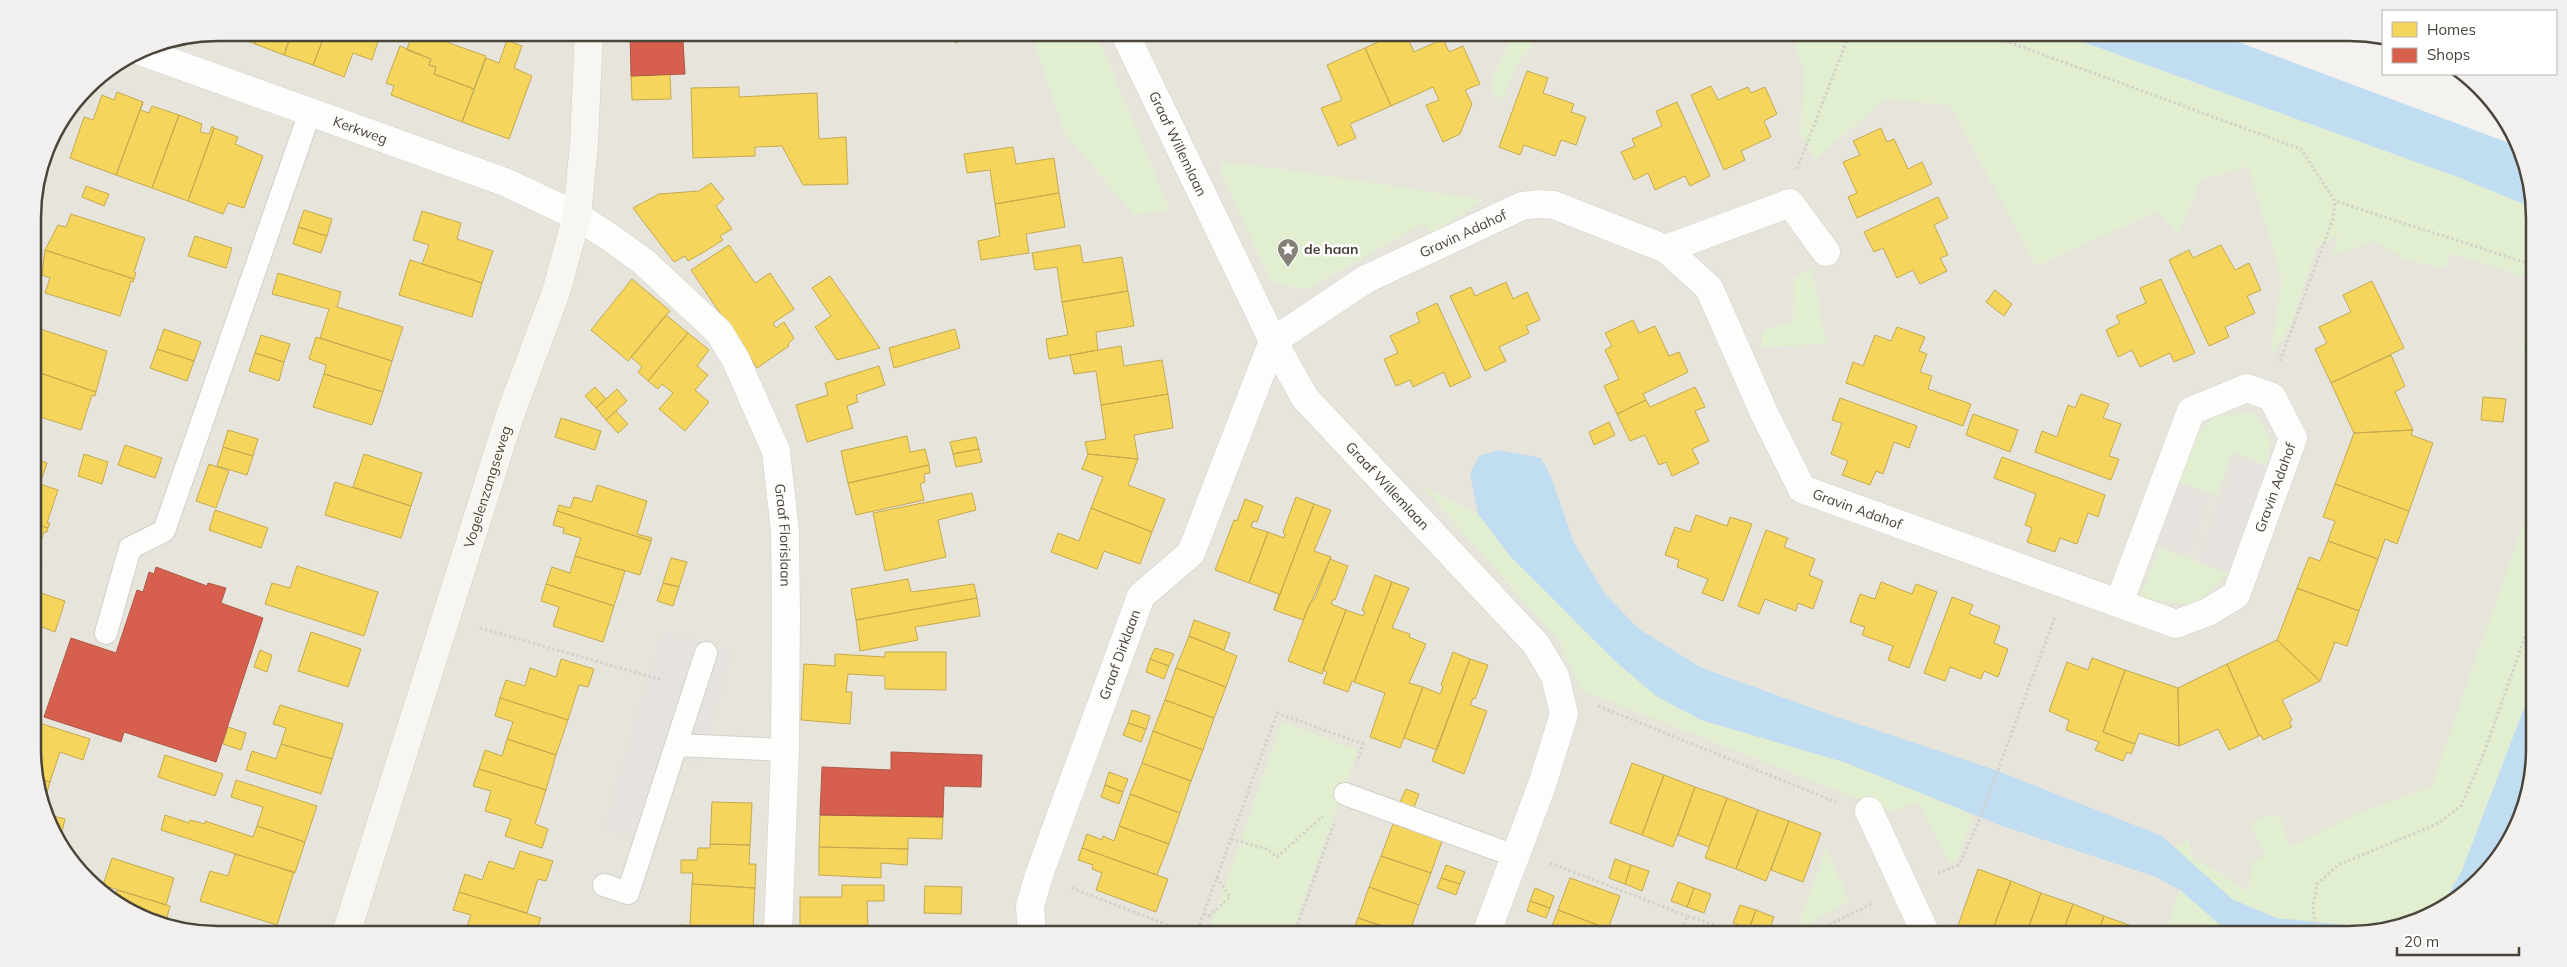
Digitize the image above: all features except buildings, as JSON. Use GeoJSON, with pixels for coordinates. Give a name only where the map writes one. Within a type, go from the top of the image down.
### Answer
{"type":"FeatureCollection","features":[{"type":"Feature","properties":{"kind":"main road","name":"Vogelenzangseweg"},"geometry":{"type":"LineString","coordinates":[[349,926],[510,415],[556,292],[576,216],[584,144],[589,41]]}},
{"type":"Feature","properties":{"kind":"street","name":"Graaf Willemlaan"},"geometry":{"type":"LineString","coordinates":[[1128,41],[1273,341],[1305,398],[1536,644],[1556,676],[1564,714],[1542,784],[1489,926]]}},
{"type":"Feature","properties":{"kind":"street","name":"Kerkweg"},"geometry":{"type":"LineString","coordinates":[[151,55],[505,182],[576,216]]}},
{"type":"Feature","properties":{"kind":"street"},"geometry":{"type":"LineString","coordinates":[[1666,249],[1790,203],[1826,252]]}},
{"type":"Feature","properties":{"kind":"street","name":"Gravin Adahof"},"geometry":{"type":"LineString","coordinates":[[1273,341],[1366,279],[1522,206],[1554,205],[1666,249],[1709,288],[1765,415],[1802,488],[2067,586],[2176,624],[2208,612],[2236,594],[2293,438],[2272,397]]}},
{"type":"Feature","properties":{"kind":"street","name":"Graaf Florislaan"},"geometry":{"type":"LineString","coordinates":[[576,216],[644,262],[719,332],[736,360],[776,451],[785,531],[785,750],[778,926]]}},
{"type":"Feature","properties":{"kind":"street","name":"Graaf Dirklaan"},"geometry":{"type":"LineString","coordinates":[[1031,926],[1030,906],[1039,876],[1141,596],[1191,554],[1273,341]]}},
{"type":"Feature","properties":{"kind":"street"},"geometry":{"type":"LineString","coordinates":[[2119,603],[2191,411],[2247,388],[2272,397]]}},
{"type":"Feature","properties":{"kind":"street"},"geometry":{"type":"LineString","coordinates":[[1869,811],[1922,926]]}},
{"type":"Feature","properties":{"kind":"lane"},"geometry":{"type":"LineString","coordinates":[[106,634],[130,548],[164,531],[310,112]]}},
{"type":"Feature","properties":{"kind":"lane"},"geometry":{"type":"LineString","coordinates":[[604,885],[628,892],[706,653]]}},
{"type":"Feature","properties":{"kind":"lane"},"geometry":{"type":"LineString","coordinates":[[677,745],[785,750]]}},
{"type":"Feature","properties":{"kind":"lane"},"geometry":{"type":"LineString","coordinates":[[1343,799],[1516,854]]}},
{"type":"Feature","properties":{"kind":"path"},"geometry":{"type":"LineString","coordinates":[[1790,203],[1796,173],[1847,41]]}},
{"type":"Feature","properties":{"kind":"path"},"geometry":{"type":"LineString","coordinates":[[2005,41],[2301,150],[2335,202],[2526,263]]}},
{"type":"Feature","properties":{"kind":"path"},"geometry":{"type":"LineString","coordinates":[[2272,397],[2280,361],[2333,219],[2335,202]]}},
{"type":"Feature","properties":{"kind":"path"},"geometry":{"type":"LineString","coordinates":[[1978,823],[2067,586]]}},
{"type":"Feature","properties":{"kind":"path"},"geometry":{"type":"LineString","coordinates":[[446,618],[693,690]]}},
{"type":"Feature","properties":{"kind":"path"},"geometry":{"type":"LineString","coordinates":[[2315,926],[2313,906],[2317,884],[2338,864],[2439,823],[2461,806],[2485,750],[2526,634]]}},
{"type":"Feature","properties":{"kind":"path"},"geometry":{"type":"LineString","coordinates":[[1564,714],[1593,705],[1832,802],[1847,803],[1869,811]]}},
{"type":"Feature","properties":{"kind":"path"},"geometry":{"type":"LineString","coordinates":[[1199,926],[1277,713],[1363,744],[1297,926]]}},
{"type":"Feature","properties":{"kind":"path"},"geometry":{"type":"LineString","coordinates":[[1231,838],[1267,849],[1277,857],[1343,799]]}},
{"type":"Feature","properties":{"kind":"path"},"geometry":{"type":"LineString","coordinates":[[1516,854],[1719,926]]}},
{"type":"Feature","properties":{"kind":"path"},"geometry":{"type":"LineString","coordinates":[[1039,876],[1169,926]]}},
{"type":"Feature","properties":{"kind":"path"},"geometry":{"type":"LineString","coordinates":[[1204,914],[1209,916],[1230,897],[1222,880],[1217,877]]}},
{"type":"Feature","properties":{"kind":"path"},"geometry":{"type":"LineString","coordinates":[[1683,926],[1687,916]]}},
{"type":"Feature","properties":{"kind":"shaded area"},"geometry":{"type":"Polygon","coordinates":[[[218,41],[1949,41],[2526,243],[2526,682],[2454,891],[2427,908],[2395,920],[2372,924],[2349,926],[218,926],[172,920],[140,908],[120,896],[93,874],[78,857],[59,827],[47,795],[43,772],[41,749],[42,207],[47,172],[59,140],[71,120],[93,93],[110,78],[140,59],[172,47],[218,41]]]}},
{"type":"Feature","properties":{"kind":"shaded area"},"geometry":{"type":"Polygon","coordinates":[[[2236,458],[2265,468],[2229,571],[2199,560],[2236,458]]]}},
{"type":"Feature","properties":{"kind":"shaded area"},"geometry":{"type":"Polygon","coordinates":[[[2179,485],[2209,495],[2188,553],[2159,543],[2179,485]]]}},
{"type":"Feature","properties":{"kind":"shaded area"},"geometry":{"type":"Polygon","coordinates":[[[662,631],[732,651],[701,763],[675,758],[645,841],[603,830],[662,631]]]}},
{"type":"Feature","properties":{"kind":"green space"},"geometry":{"type":"Polygon","coordinates":[[[1034,41],[1099,41],[1170,210],[1134,215],[1064,132],[1034,41]]]}},
{"type":"Feature","properties":{"kind":"green space"},"geometry":{"type":"Polygon","coordinates":[[[1510,41],[1536,41],[1518,63],[1502,100],[1493,91],[1492,80],[1510,41]]]}},
{"type":"Feature","properties":{"kind":"green space"},"geometry":{"type":"Polygon","coordinates":[[[1794,41],[2080,41],[2463,179],[2525,205],[2526,276],[2450,253],[2445,269],[2405,259],[2374,241],[2333,255],[2338,235],[2317,247],[2291,325],[2270,358],[2282,280],[2248,166],[2201,180],[2178,234],[2158,211],[2036,266],[1950,105],[1885,99],[1816,159],[1800,134],[1804,73],[1794,41]]]}},
{"type":"Feature","properties":{"kind":"green space"},"geometry":{"type":"Polygon","coordinates":[[[1220,162],[1282,169],[1484,200],[1432,234],[1424,223],[1306,290],[1271,281],[1221,173],[1220,162]]]}},
{"type":"Feature","properties":{"kind":"green space"},"geometry":{"type":"Polygon","coordinates":[[[1812,268],[1826,344],[1762,347],[1762,331],[1793,322],[1794,278],[1812,268]]]}},
{"type":"Feature","properties":{"kind":"green space"},"geometry":{"type":"Polygon","coordinates":[[[2526,333],[2526,351],[2521,349],[2526,333]]]}},
{"type":"Feature","properties":{"kind":"green space"},"geometry":{"type":"Polygon","coordinates":[[[2254,413],[2271,438],[2267,465],[2232,452],[2217,495],[2179,482],[2200,430],[2217,415],[2254,413]]]}},
{"type":"Feature","properties":{"kind":"green space"},"geometry":{"type":"Polygon","coordinates":[[[1422,486],[1478,514],[1510,556],[1555,599],[1583,630],[1656,696],[1701,720],[1847,763],[1974,815],[1957,860],[1949,863],[1918,802],[1892,812],[1581,690],[1560,642],[1422,486]]]}},
{"type":"Feature","properties":{"kind":"green space"},"geometry":{"type":"Polygon","coordinates":[[[2526,516],[2526,703],[2462,870],[2448,895],[2427,908],[2399,919],[2363,925],[2353,926],[2276,918],[2232,899],[2173,848],[2189,840],[2191,855],[2248,892],[2252,863],[2265,855],[2250,824],[2270,814],[2281,819],[2290,847],[2358,813],[2431,787],[2526,516]]]}},
{"type":"Feature","properties":{"kind":"green space"},"geometry":{"type":"Polygon","coordinates":[[[2160,548],[2229,573],[2196,606],[2139,598],[2160,548]]]}},
{"type":"Feature","properties":{"kind":"green space"},"geometry":{"type":"Polygon","coordinates":[[[1282,722],[1358,750],[1294,926],[1211,926],[1282,722]]]}},
{"type":"Feature","properties":{"kind":"green space"},"geometry":{"type":"Polygon","coordinates":[[[1826,847],[1849,901],[1805,926],[1798,926],[1826,847]]]}},
{"type":"Feature","properties":{"kind":"green space"},"geometry":{"type":"Polygon","coordinates":[[[2180,890],[2222,926],[2167,926],[2180,890]]]}},
{"type":"Feature","properties":{"kind":"water"},"geometry":{"type":"Polygon","coordinates":[[[2080,41],[2235,41],[2509,143],[2520,172],[2525,205],[2463,179],[2080,41]]]}},
{"type":"Feature","properties":{"kind":"water"},"geometry":{"type":"Polygon","coordinates":[[[1499,450],[1541,458],[1550,474],[1574,543],[1605,594],[1639,629],[1702,668],[1834,716],[1998,771],[2162,836],[2232,899],[2276,918],[2353,926],[2222,926],[2180,890],[2156,877],[1999,825],[1847,763],[1701,720],[1656,696],[1614,660],[1510,556],[1478,514],[1470,473],[1479,456],[1499,450]]]}},
{"type":"Feature","properties":{"kind":"water"},"geometry":{"type":"Polygon","coordinates":[[[2526,703],[2524,772],[2520,795],[2508,827],[2482,865],[2448,895],[2462,870],[2526,703]]]}},
{"type":"Feature","properties":{"kind":"water"},"geometry":{"type":"Polygon","coordinates":[[[2399,919],[2372,924],[2363,925],[2399,919]]]}},
{"type":"Feature","properties":{"kind":"place","name":"de haan"},"geometry":{"type":"Point","coordinates":[1288,268]}}]}
